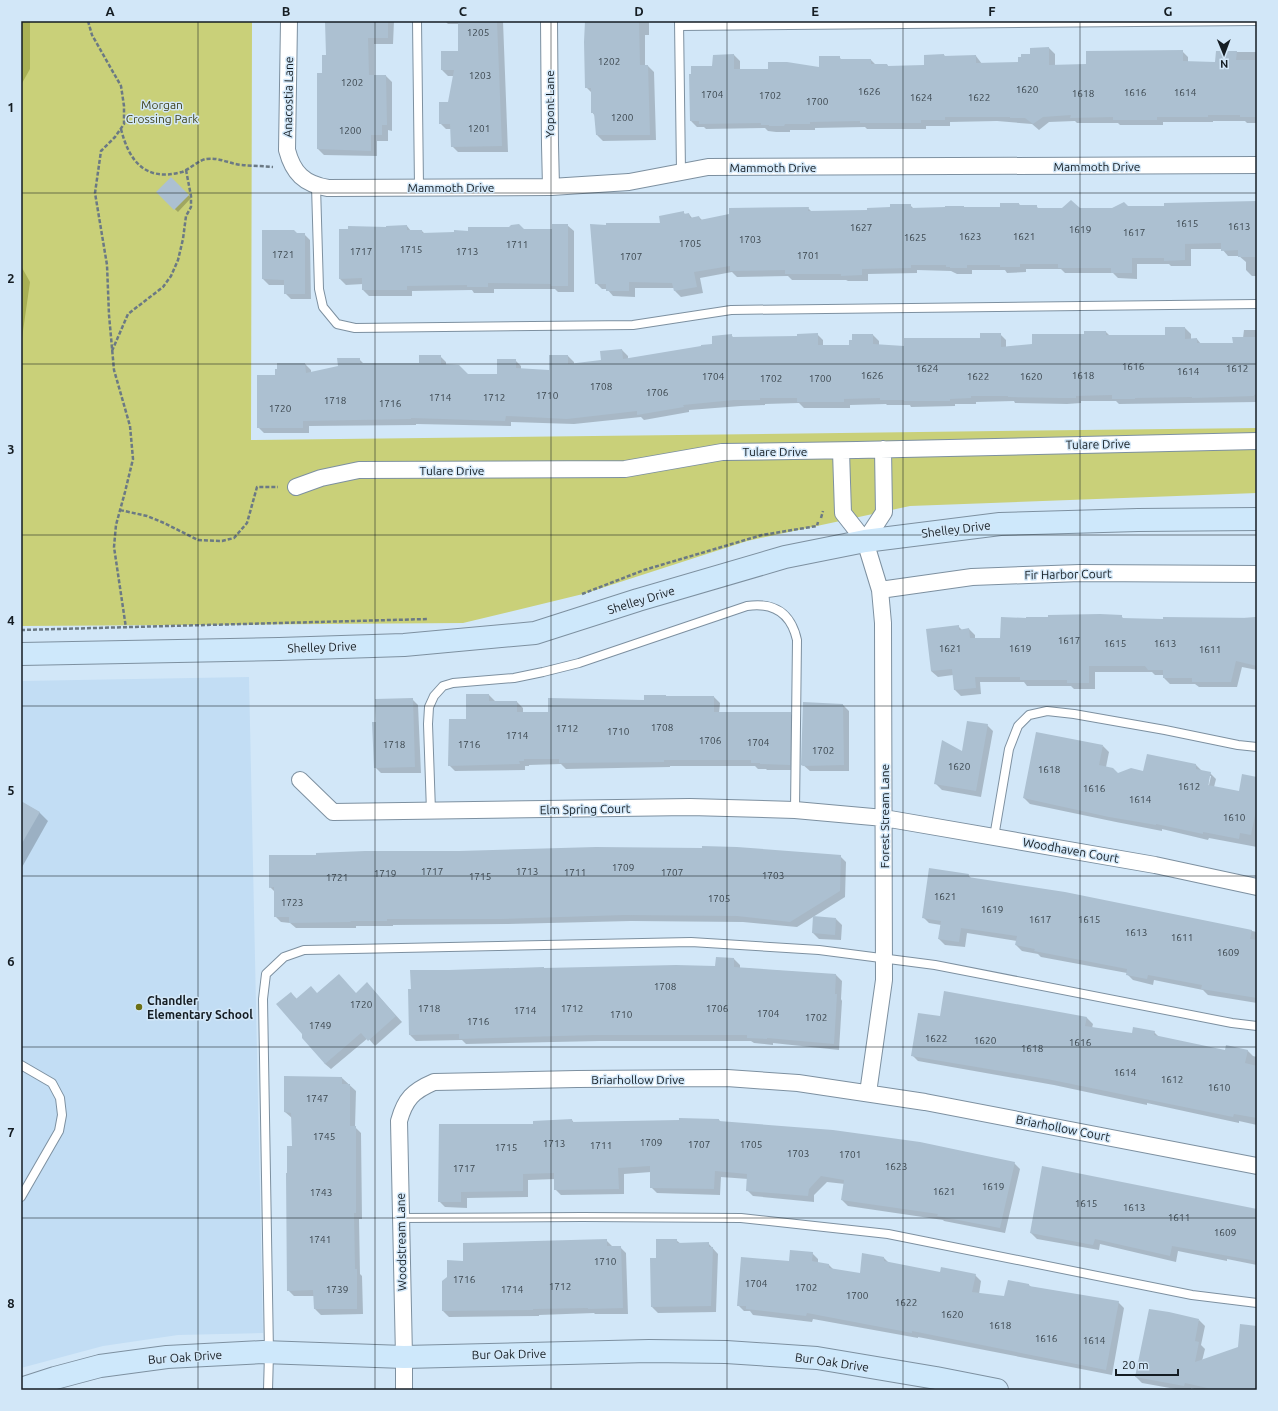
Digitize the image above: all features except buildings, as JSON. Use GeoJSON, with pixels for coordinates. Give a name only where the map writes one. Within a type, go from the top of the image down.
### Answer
{"type":"FeatureCollection","features":[{"type":"Feature","properties":{"kind":"street","name":"Anacostia Lane"},"geometry":{"type":"LineString","coordinates":[[289,21],[287,150],[290,161],[295,170]]}},
{"type":"Feature","properties":{"kind":"street","name":"Yopont Lane"},"geometry":{"type":"LineString","coordinates":[[549,21],[551,187]]}},
{"type":"Feature","properties":{"kind":"street","name":"Mammoth Drive"},"geometry":{"type":"LineString","coordinates":[[295,170],[305,180],[316,186],[328,188],[419,188],[551,187],[629,182],[708,167],[1257,165]]}},
{"type":"Feature","properties":{"kind":"street","name":"Tulare Drive"},"geometry":{"type":"LineString","coordinates":[[296,487],[321,478],[359,470],[625,469],[722,452],[841,451],[1257,441]]}},
{"type":"Feature","properties":{"kind":"street"},"geometry":{"type":"LineString","coordinates":[[865,541],[884,512],[883,450]]}},
{"type":"Feature","properties":{"kind":"street","name":"Forest Stream Lane"},"geometry":{"type":"LineString","coordinates":[[841,451],[842,513],[865,541],[880,590],[883,623],[884,980],[868,1093]]}},
{"type":"Feature","properties":{"kind":"street","name":"Shelley Drive"},"geometry":{"type":"LineString","coordinates":[[21,654],[279,649],[404,644],[535,633],[638,600],[785,557],[865,541],[1000,524],[1138,520],[1257,519]]}},
{"type":"Feature","properties":{"kind":"street","name":"Fir Harbor Court"},"geometry":{"type":"LineString","coordinates":[[880,590],[972,577],[1080,573],[1257,574]]}},
{"type":"Feature","properties":{"kind":"street","name":"Elm Spring Court"},"geometry":{"type":"LineString","coordinates":[[300,780],[333,812],[690,808],[795,810],[884,818]]}},
{"type":"Feature","properties":{"kind":"street","name":"Woodhaven Court"},"geometry":{"type":"LineString","coordinates":[[884,818],[1155,865],[1257,887]]}},
{"type":"Feature","properties":{"kind":"street","name":"Briarhollow Drive"},"geometry":{"type":"LineString","coordinates":[[410,1096],[421,1087],[434,1082],[727,1078],[798,1083],[868,1093]]}},
{"type":"Feature","properties":{"kind":"street","name":"Briarhollow Court"},"geometry":{"type":"LineString","coordinates":[[868,1093],[933,1103],[1257,1166]]}},
{"type":"Feature","properties":{"kind":"street","name":"Woodstream Lane"},"geometry":{"type":"LineString","coordinates":[[404,1390],[399,1121],[403,1108],[410,1096]]}},
{"type":"Feature","properties":{"kind":"street","name":"Bur Oak Drive"},"geometry":{"type":"LineString","coordinates":[[21,1389],[100,1366],[167,1356],[269,1353],[404,1356],[649,1351],[726,1352],[817,1358],[997,1390]]}},
{"type":"Feature","properties":{"kind":"lane"},"geometry":{"type":"LineString","coordinates":[[417,21],[419,188]]}},
{"type":"Feature","properties":{"kind":"lane"},"geometry":{"type":"LineString","coordinates":[[681,172],[679,24],[1257,21]]}},
{"type":"Feature","properties":{"kind":"lane"},"geometry":{"type":"LineString","coordinates":[[316,186],[319,289],[323,307],[337,324],[355,328],[633,325],[731,310],[1257,304]]}},
{"type":"Feature","properties":{"kind":"lane"},"geometry":{"type":"LineString","coordinates":[[430,811],[429,707],[434,696],[443,686],[453,683],[514,678],[579,663],[747,606],[758,604],[769,606],[780,611],[788,619],[794,629],[797,640],[795,810]]}},
{"type":"Feature","properties":{"kind":"lane"},"geometry":{"type":"LineString","coordinates":[[994,837],[1009,749],[1018,726],[1029,715],[1047,711],[1074,714],[1238,745],[1257,747]]}},
{"type":"Feature","properties":{"kind":"lane"},"geometry":{"type":"LineString","coordinates":[[268,1390],[269,1353],[263,999],[266,974],[284,957],[304,950],[691,942],[819,950],[935,965],[1232,1023],[1257,1026]]}},
{"type":"Feature","properties":{"kind":"lane"},"geometry":{"type":"LineString","coordinates":[[21,1065],[52,1083],[60,1098],[62,1114],[59,1131],[21,1197]]}},
{"type":"Feature","properties":{"kind":"lane"},"geometry":{"type":"LineString","coordinates":[[401,1218],[741,1218],[888,1234],[1192,1295],[1257,1303]]}},
{"type":"Feature","properties":{"kind":"path"},"geometry":{"type":"LineString","coordinates":[[88,21],[92,35],[121,86],[124,106],[124,124],[115,137],[101,152],[95,193],[107,265],[109,315],[114,370],[130,426],[133,459],[116,524],[114,547],[126,628]]}},
{"type":"Feature","properties":{"kind":"path"},"geometry":{"type":"LineString","coordinates":[[121,129],[131,156],[142,167],[155,174],[164,175],[186,170],[204,159],[220,159],[241,165],[295,170]]}},
{"type":"Feature","properties":{"kind":"path"},"geometry":{"type":"LineString","coordinates":[[112,351],[128,314],[163,287],[171,276],[178,260],[186,216],[191,207],[191,196],[186,170]]}},
{"type":"Feature","properties":{"kind":"path"},"geometry":{"type":"LineString","coordinates":[[120,510],[147,516],[198,540],[222,541],[234,538],[247,523],[257,487],[296,487]]}},
{"type":"Feature","properties":{"kind":"path"},"geometry":{"type":"LineString","coordinates":[[579,595],[644,570],[702,552],[762,535],[816,526],[818,522]]}},
{"type":"Feature","properties":{"kind":"path"},"geometry":{"type":"LineString","coordinates":[[21,630],[429,619]]}},
{"type":"Feature","properties":{"kind":"shaded area"},"geometry":{"type":"Polygon","coordinates":[[[21,21],[30,21],[30,69],[21,85],[21,21]]]}},
{"type":"Feature","properties":{"kind":"shaded area"},"geometry":{"type":"Polygon","coordinates":[[[21,266],[30,282],[21,345],[21,266]]]}},
{"type":"Feature","properties":{"kind":"shaded area","name":"Chandler Elementary School"},"geometry":{"type":"Polygon","coordinates":[[[249,677],[263,1333],[178,1335],[103,1346],[21,1368],[21,681],[249,677]]]}},
{"type":"Feature","properties":{"kind":"green space","name":"Morgan Crossing Park"},"geometry":{"type":"Polygon","coordinates":[[[21,21],[252,21],[251,440],[1257,428],[1257,493],[910,506],[747,541],[583,594],[463,623],[21,626],[21,21]]]}},
{"type":"Feature","properties":{"kind":"place","name":"Chandler Elementary School"},"geometry":{"type":"Point","coordinates":[139,1007]}}]}
